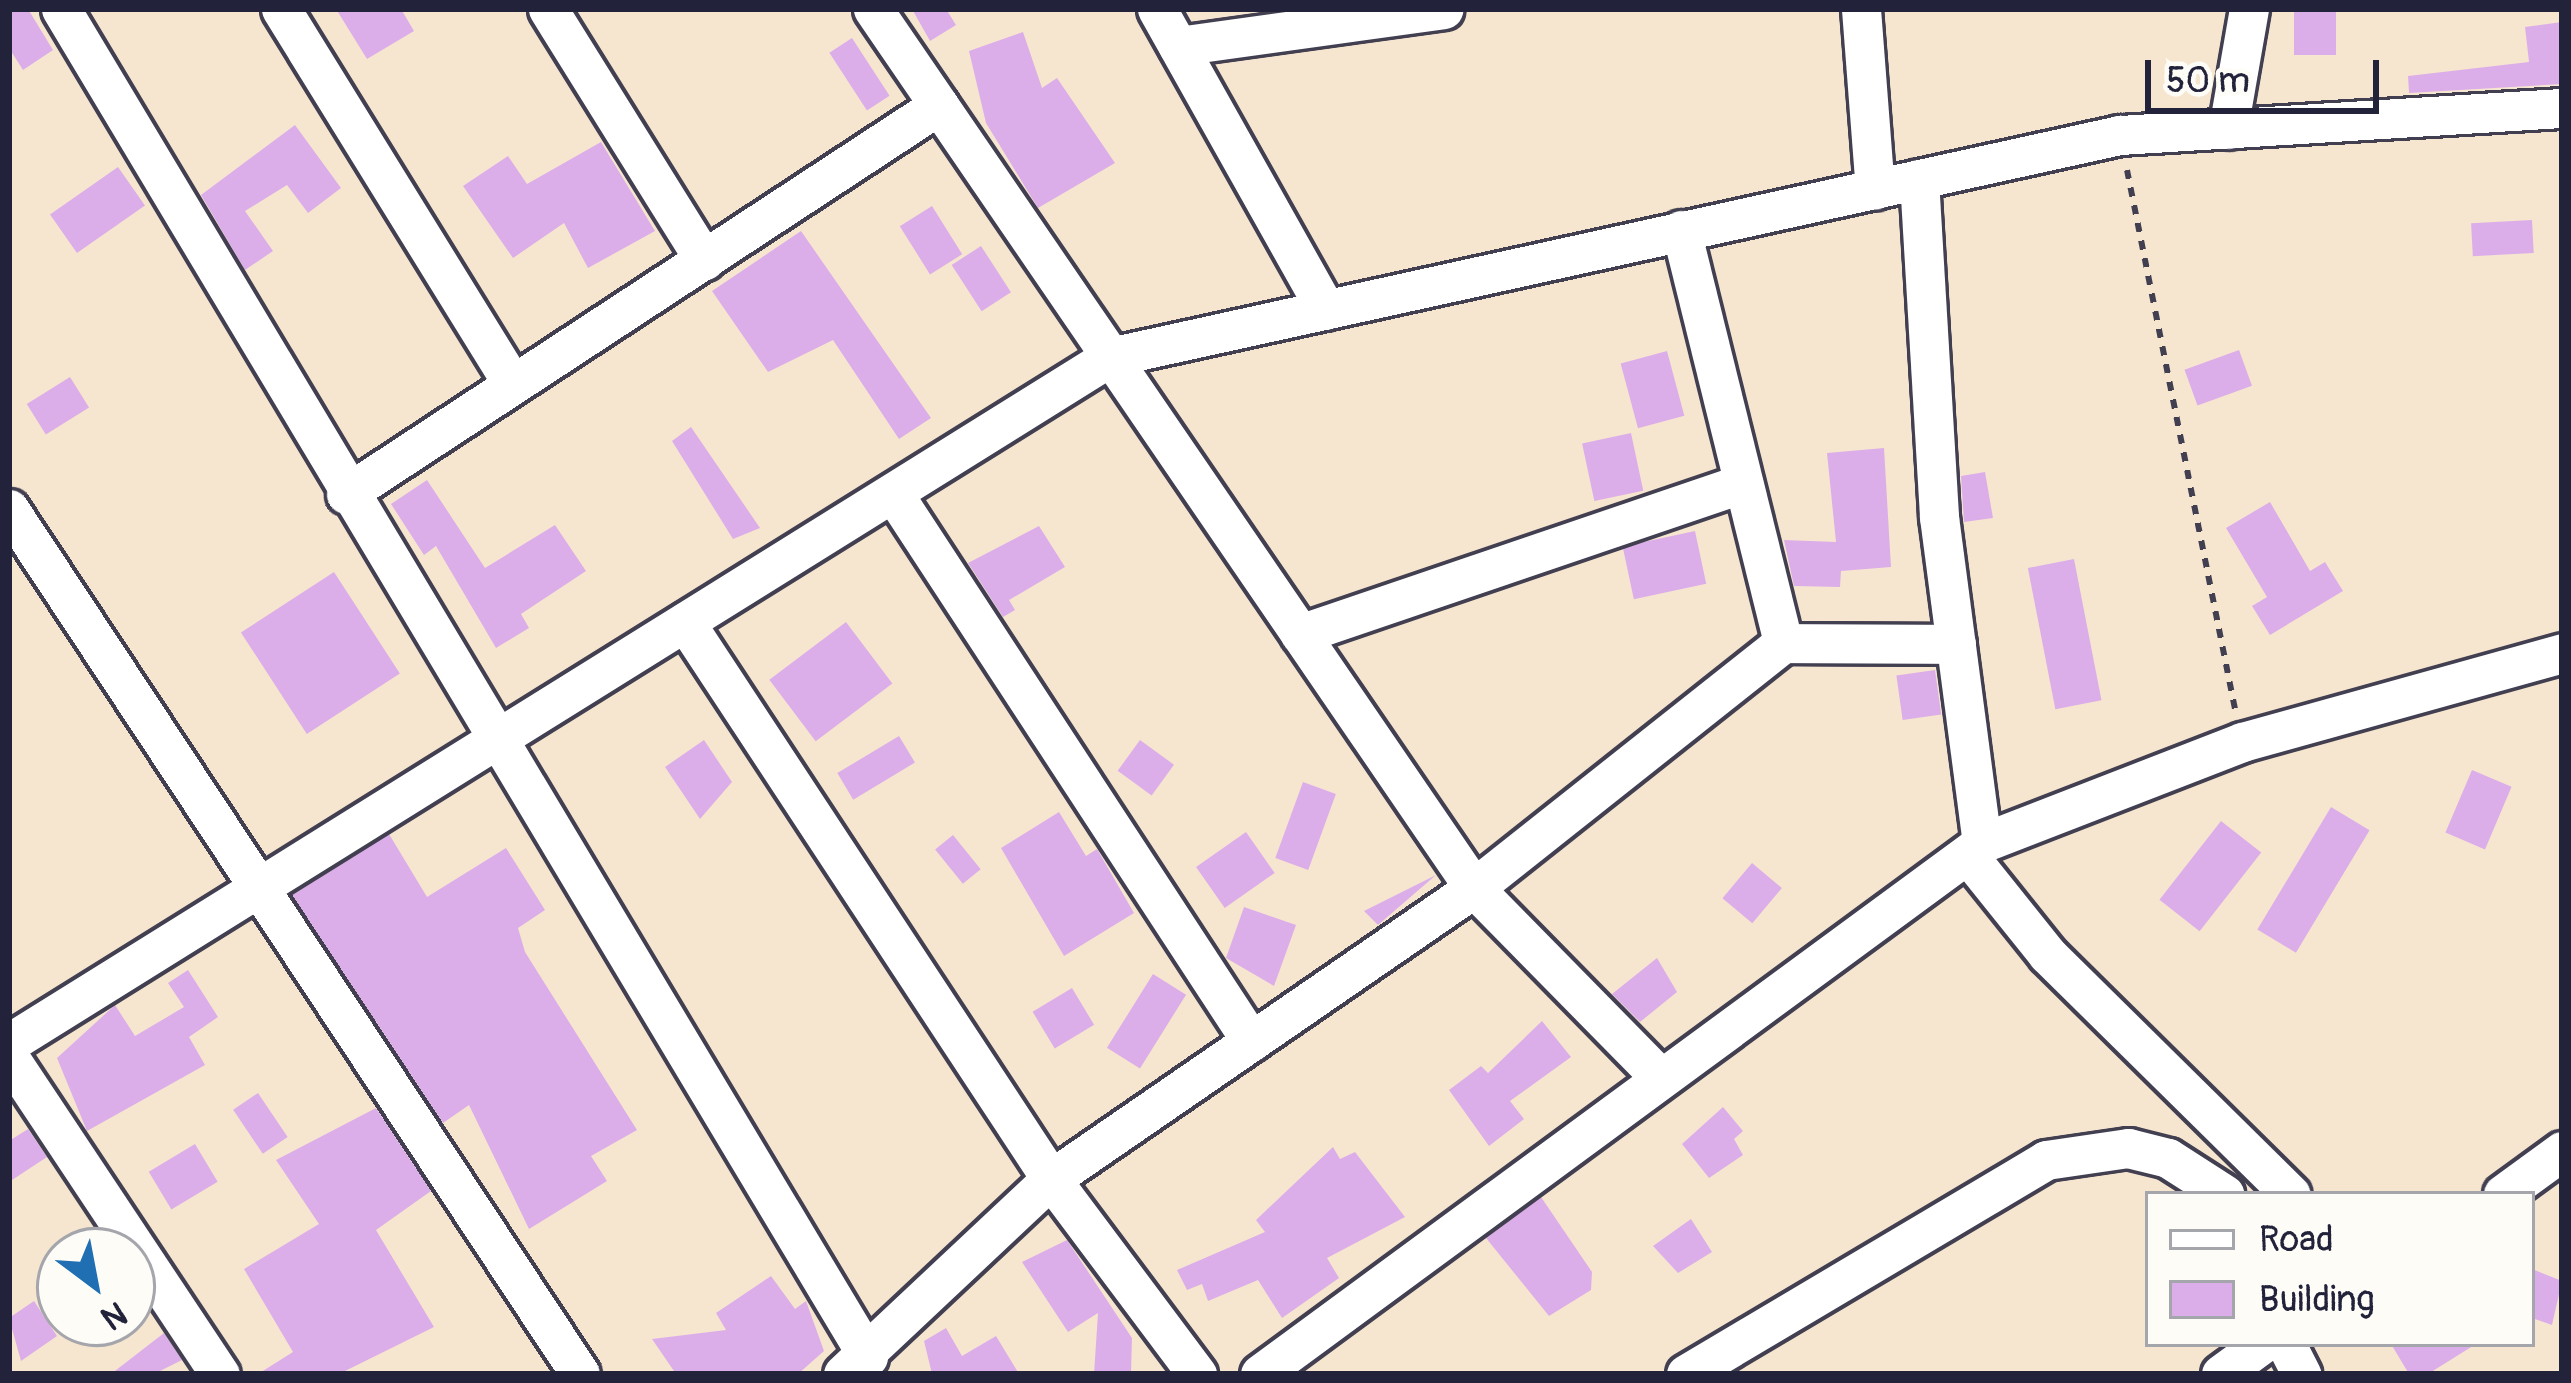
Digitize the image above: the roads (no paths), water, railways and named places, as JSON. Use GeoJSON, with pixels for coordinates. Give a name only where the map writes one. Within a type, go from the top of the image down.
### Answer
{"type":"FeatureCollection","features":[{"type":"Feature","properties":{"kind":"street"},"geometry":{"type":"LineString","coordinates":[[61,9],[856,1366],[1051,1179],[1474,888],[1783,643],[1956,644]]}},
{"type":"Feature","properties":{"kind":"street"},"geometry":{"type":"LineString","coordinates":[[281,9],[513,384]]}},
{"type":"Feature","properties":{"kind":"street"},"geometry":{"type":"LineString","coordinates":[[548,9],[704,260]]}},
{"type":"Feature","properties":{"kind":"street"},"geometry":{"type":"LineString","coordinates":[[873,9],[1474,888],[1656,1073]]}},
{"type":"Feature","properties":{"kind":"street"},"geometry":{"type":"LineString","coordinates":[[1157,9],[1326,310]]}},
{"type":"Feature","properties":{"kind":"street"},"geometry":{"type":"LineString","coordinates":[[1861,9],[1875,189]]}},
{"type":"Feature","properties":{"kind":"street"},"geometry":{"type":"LineString","coordinates":[[2228,129],[2248,9]]}},
{"type":"Feature","properties":{"kind":"street"},"geometry":{"type":"LineString","coordinates":[[1178,46],[1435,10]]}},
{"type":"Feature","properties":{"kind":"street"},"geometry":{"type":"LineString","coordinates":[[346,494],[939,105]]}},
{"type":"Feature","properties":{"kind":"street"},"geometry":{"type":"LineString","coordinates":[[9,1043],[1110,357],[2120,135],[2562,108]]}},
{"type":"Feature","properties":{"kind":"street"},"geometry":{"type":"LineString","coordinates":[[1918,179],[1976,851],[2241,1157],[2286,1191]]}},
{"type":"Feature","properties":{"kind":"street"},"geometry":{"type":"LineString","coordinates":[[1682,230],[1783,643]]}},
{"type":"Feature","properties":{"kind":"street"},"geometry":{"type":"LineString","coordinates":[[1301,264],[1409,291]]}},
{"type":"Feature","properties":{"kind":"street"},"geometry":{"type":"LineString","coordinates":[[1300,634],[1743,483]]}},
{"type":"Feature","properties":{"kind":"street"},"geometry":{"type":"LineString","coordinates":[[892,493],[1251,1041]]}},
{"type":"Feature","properties":{"kind":"street"},"geometry":{"type":"LineString","coordinates":[[9,509],[580,1374]]}},
{"type":"Feature","properties":{"kind":"street"},"geometry":{"type":"LineString","coordinates":[[685,622],[1051,1179],[1197,1374]]}},
{"type":"Feature","properties":{"kind":"street"},"geometry":{"type":"LineString","coordinates":[[1260,1374],[1656,1073],[1976,851],[2242,742],[2562,653]]}},
{"type":"Feature","properties":{"kind":"street"},"geometry":{"type":"LineString","coordinates":[[9,1057],[220,1374]]}},
{"type":"Feature","properties":{"kind":"street"},"geometry":{"type":"LineString","coordinates":[[1686,1374],[2046,1160],[2128,1148],[2184,1167],[2220,1191]]}},
{"type":"Feature","properties":{"kind":"street"},"geometry":{"type":"LineString","coordinates":[[2515,1185],[2562,1151]]}},
{"type":"Feature","properties":{"kind":"street"},"geometry":{"type":"LineString","coordinates":[[2184,1167],[2241,1157]]}},
{"type":"Feature","properties":{"kind":"street"},"geometry":{"type":"LineString","coordinates":[[2515,1185],[2562,1195]]}},
{"type":"Feature","properties":{"kind":"street"},"geometry":{"type":"LineString","coordinates":[[2221,1374],[2259,1347]]}},
{"type":"Feature","properties":{"kind":"street"},"geometry":{"type":"LineString","coordinates":[[2288,1347],[2301,1374]]}}]}
